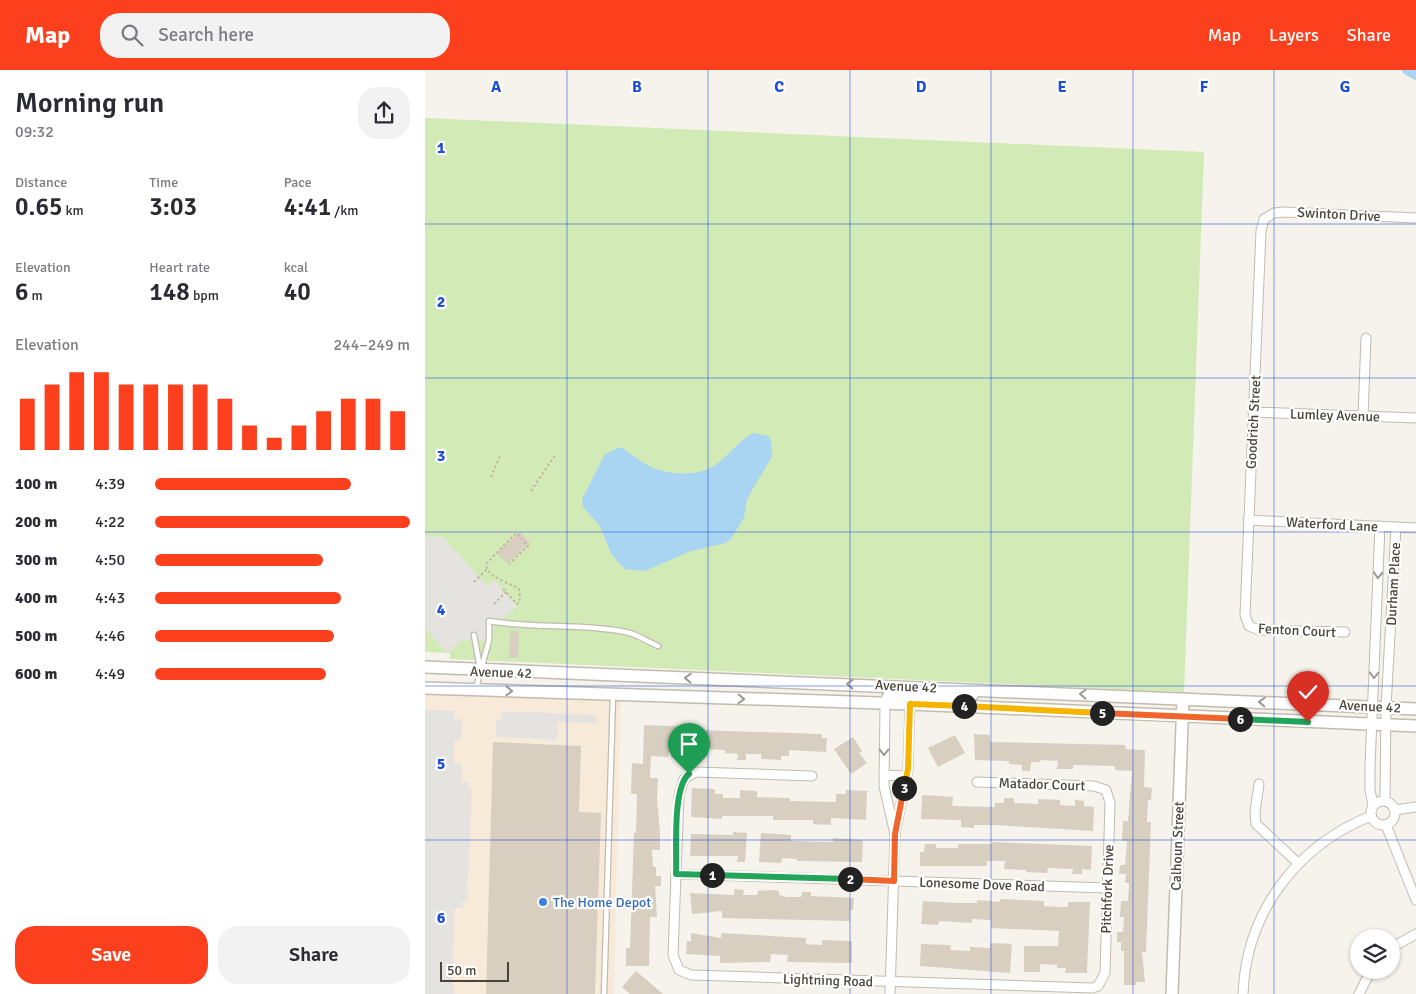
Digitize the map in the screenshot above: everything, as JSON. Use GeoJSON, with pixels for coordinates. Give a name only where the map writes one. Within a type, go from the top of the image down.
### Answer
{"type":"FeatureCollection","features":[{"type":"Feature","properties":{"kind":"street","name":"Swinton Drive"},"geometry":{"type":"LineString","coordinates":[[1264,219],[1274,213],[1284,212],[1416,218]]}},
{"type":"Feature","properties":{"kind":"street","name":"Goodrich Street"},"geometry":{"type":"LineString","coordinates":[[1249,626],[1244,602],[1261,231],[1264,219]]}},
{"type":"Feature","properties":{"kind":"street"},"geometry":{"type":"LineString","coordinates":[[1363,416],[1366,338]]}},
{"type":"Feature","properties":{"kind":"street","name":"Lumley Avenue"},"geometry":{"type":"LineString","coordinates":[[1253,412],[1416,418]]}},
{"type":"Feature","properties":{"kind":"street","name":"Waterford Lane"},"geometry":{"type":"LineString","coordinates":[[1248,520],[1416,528]]}},
{"type":"Feature","properties":{"kind":"street","name":"Durham Place"},"geometry":{"type":"LineString","coordinates":[[1373,805],[1370,790],[1371,724],[1380,526]]}},
{"type":"Feature","properties":{"kind":"street","name":"Durham Place"},"geometry":{"type":"LineString","coordinates":[[1385,801],[1386,725],[1396,527]]}},
{"type":"Feature","properties":{"kind":"street","name":"Fenton Court"},"geometry":{"type":"LineString","coordinates":[[1249,626],[1266,631],[1345,632]]}},
{"type":"Feature","properties":{"kind":"street","name":"Durham Place"},"geometry":{"type":"LineString","coordinates":[[1375,640],[1390,641]]}},
{"type":"Feature","properties":{"kind":"street","name":"Avenue 42"},"geometry":{"type":"LineString","coordinates":[[425,668],[785,681],[1416,708]]}},
{"type":"Feature","properties":{"kind":"street","name":"Avenue 42"},"geometry":{"type":"LineString","coordinates":[[425,688],[910,704],[1416,726]]}},
{"type":"Feature","properties":{"kind":"street"},"geometry":{"type":"LineString","coordinates":[[895,834],[884,775],[885,704],[889,694],[958,697],[987,690]]}},
{"type":"Feature","properties":{"kind":"street","name":"Calhoun Street"},"geometry":{"type":"LineString","coordinates":[[1172,994],[1183,699]]}},
{"type":"Feature","properties":{"kind":"street"},"geometry":{"type":"LineString","coordinates":[[890,994],[895,834],[906,776],[910,704]]}},
{"type":"Feature","properties":{"kind":"street"},"geometry":{"type":"LineString","coordinates":[[1370,766],[1385,766]]}},
{"type":"Feature","properties":{"kind":"street"},"geometry":{"type":"LineString","coordinates":[[676,874],[679,795],[684,779],[695,772],[812,776]]}},
{"type":"Feature","properties":{"kind":"street"},"geometry":{"type":"LineString","coordinates":[[884,775],[906,776]]}},
{"type":"Feature","properties":{"kind":"street","name":"Matador Court"},"geometry":{"type":"LineString","coordinates":[[977,782],[1094,786],[1106,790]]}},
{"type":"Feature","properties":{"kind":"street"},"geometry":{"type":"LineString","coordinates":[[1259,784],[1255,812],[1256,824],[1298,863]]}},
{"type":"Feature","properties":{"kind":"street","name":"Pitchfork Drive"},"geometry":{"type":"LineString","coordinates":[[1098,986],[1105,973],[1110,803],[1106,790]]}},
{"type":"Feature","properties":{"kind":"street"},"geometry":{"type":"LineString","coordinates":[[1385,801],[1391,804],[1395,810],[1394,817],[1386,825],[1378,825],[1371,816],[1373,805],[1385,801]]}},
{"type":"Feature","properties":{"kind":"street"},"geometry":{"type":"LineString","coordinates":[[1395,810],[1416,807]]}},
{"type":"Feature","properties":{"kind":"street"},"geometry":{"type":"LineString","coordinates":[[1243,994],[1247,956],[1253,932],[1264,909],[1298,863],[1318,844],[1346,827],[1371,816]]}},
{"type":"Feature","properties":{"kind":"street"},"geometry":{"type":"LineString","coordinates":[[1386,825],[1416,900]]}},
{"type":"Feature","properties":{"kind":"street","name":"Lonesome Dove Road"},"geometry":{"type":"LineString","coordinates":[[676,874],[1107,888]]}},
{"type":"Feature","properties":{"kind":"street","name":"Lightning Road"},"geometry":{"type":"LineString","coordinates":[[676,874],[673,955],[679,970],[691,975],[1086,988],[1098,986]]}},
{"type":"Feature","properties":{"kind":"street"},"geometry":{"type":"LineString","coordinates":[[1400,943],[1416,934]]}},
{"type":"Feature","properties":{"kind":"street"},"geometry":{"type":"LineString","coordinates":[[1359,994],[1365,979]]}},
{"type":"Feature","properties":{"kind":"lane"},"geometry":{"type":"LineString","coordinates":[[475,690],[489,640],[489,621],[510,624],[595,628],[632,634],[658,646]]}},
{"type":"Feature","properties":{"kind":"lane"},"geometry":{"type":"LineString","coordinates":[[474,635],[480,671]]}},
{"type":"Feature","properties":{"kind":"lane"},"geometry":{"type":"LineString","coordinates":[[604,994],[613,694]]}},
{"type":"Feature","properties":{"kind":"path"},"geometry":{"type":"LineString","coordinates":[[531,491],[556,454]]}},
{"type":"Feature","properties":{"kind":"path"},"geometry":{"type":"LineString","coordinates":[[491,477],[500,456]]}},
{"type":"Feature","properties":{"kind":"path"},"geometry":{"type":"LineString","coordinates":[[474,582],[487,569],[487,561],[517,533],[528,546],[509,564]]}},
{"type":"Feature","properties":{"kind":"path"},"geometry":{"type":"LineString","coordinates":[[487,569],[519,589],[520,601],[517,604],[503,588]]}},
{"type":"Feature","properties":{"kind":"path"},"geometry":{"type":"LineString","coordinates":[[494,604],[506,592]]}},
{"type":"Feature","properties":{"kind":"shaded area"},"geometry":{"type":"Polygon","coordinates":[[[425,536],[443,537],[487,586],[494,580],[517,606],[493,628],[492,641],[462,640],[448,653],[425,629],[425,536]]]}},
{"type":"Feature","properties":{"kind":"shaded area"},"geometry":{"type":"Polygon","coordinates":[[[425,694],[621,700],[614,994],[425,994],[425,694]]]}},
{"type":"Feature","properties":{"kind":"shaded area"},"geometry":{"type":"Polygon","coordinates":[[[425,710],[455,711],[454,719],[462,719],[461,740],[454,740],[454,763],[462,764],[461,782],[469,782],[468,790],[472,790],[467,900],[463,900],[463,908],[455,908],[452,980],[455,994],[425,994],[425,710]]]}},
{"type":"Feature","properties":{"kind":"shaded area"},"geometry":{"type":"Polygon","coordinates":[[[501,711],[597,715],[596,723],[558,722],[557,740],[496,737],[496,719],[501,719],[501,711]]]}},
{"type":"Feature","properties":{"kind":"green space"},"geometry":{"type":"Polygon","coordinates":[[[425,118],[1204,152],[1184,692],[450,659],[450,653],[425,652],[425,118]]]}},
{"type":"Feature","properties":{"kind":"water"},"geometry":{"type":"Polygon","coordinates":[[[753,433],[768,436],[771,441],[772,457],[747,500],[744,518],[726,543],[691,551],[645,571],[625,569],[617,561],[611,553],[600,526],[583,507],[582,499],[605,454],[620,447],[645,464],[657,469],[682,474],[699,472],[714,466],[753,433]]]}},
{"type":"Feature","properties":{"kind":"building"},"geometry":{"type":"Polygon","coordinates":[[[520,532],[530,543],[507,564],[497,553],[520,532]]]}},
{"type":"Feature","properties":{"kind":"building"},"geometry":{"type":"Polygon","coordinates":[[[510,631],[519,631],[518,658],[509,658],[510,631]]]}},
{"type":"Feature","properties":{"kind":"building"},"geometry":{"type":"Polygon","coordinates":[[[644,725],[698,727],[698,730],[822,734],[822,738],[827,738],[826,752],[789,750],[789,756],[781,756],[781,760],[761,759],[761,754],[746,754],[746,760],[737,760],[738,754],[725,753],[725,750],[705,749],[704,752],[675,748],[675,753],[669,752],[668,757],[651,756],[650,778],[658,778],[657,799],[660,833],[660,850],[652,850],[653,867],[656,867],[656,876],[661,876],[661,886],[655,886],[657,917],[650,917],[649,966],[626,966],[626,948],[630,948],[634,833],[636,833],[637,794],[631,794],[632,763],[643,764],[644,725]]]}},
{"type":"Feature","properties":{"kind":"building"},"geometry":{"type":"Polygon","coordinates":[[[974,734],[990,735],[990,742],[1125,745],[1126,749],[1145,750],[1144,787],[1152,788],[1151,800],[1148,800],[1147,822],[1151,822],[1146,952],[1142,952],[1145,982],[1136,982],[1136,985],[1124,985],[1124,951],[1121,951],[1121,942],[1117,942],[1117,932],[1123,932],[1124,917],[1120,917],[1121,901],[1128,901],[1129,883],[1125,883],[1126,874],[1119,874],[1120,865],[1125,865],[1127,841],[1122,841],[1123,821],[1128,821],[1132,771],[1115,770],[1115,766],[1073,765],[1073,769],[1057,769],[1058,761],[1040,760],[1040,762],[1031,762],[1030,771],[1022,771],[1022,765],[1009,764],[1009,761],[975,760],[974,734]]]}},
{"type":"Feature","properties":{"kind":"building"},"geometry":{"type":"Polygon","coordinates":[[[955,735],[965,753],[938,767],[928,748],[955,735]]]}},
{"type":"Feature","properties":{"kind":"building"},"geometry":{"type":"Polygon","coordinates":[[[853,737],[862,751],[859,753],[867,763],[851,774],[834,749],[853,737]]]}},
{"type":"Feature","properties":{"kind":"building","name":"The Home Depot"},"geometry":{"type":"Polygon","coordinates":[[[493,742],[581,746],[579,812],[601,813],[595,994],[486,994],[493,742]]]}},
{"type":"Feature","properties":{"kind":"building"},"geometry":{"type":"Polygon","coordinates":[[[692,788],[715,789],[715,794],[723,794],[723,798],[740,798],[740,790],[757,791],[757,797],[790,798],[790,801],[836,802],[836,794],[846,794],[846,790],[867,791],[866,820],[831,818],[831,825],[813,824],[813,820],[773,820],[773,816],[722,816],[722,819],[691,817],[692,788]]]}},
{"type":"Feature","properties":{"kind":"building"},"geometry":{"type":"Polygon","coordinates":[[[922,795],[953,797],[952,806],[995,807],[995,803],[1004,803],[1004,798],[1014,798],[1014,803],[1038,804],[1038,799],[1060,800],[1060,805],[1075,806],[1075,800],[1084,801],[1084,806],[1094,807],[1093,831],[994,825],[974,825],[974,828],[961,827],[961,820],[921,819],[922,795]]]}},
{"type":"Feature","properties":{"kind":"building"},"geometry":{"type":"Polygon","coordinates":[[[733,832],[747,833],[745,862],[737,862],[738,856],[690,856],[691,834],[733,835],[733,832]]]}},
{"type":"Feature","properties":{"kind":"building"},"geometry":{"type":"Polygon","coordinates":[[[761,833],[791,835],[791,841],[833,842],[833,838],[863,840],[862,862],[797,861],[797,859],[782,858],[781,863],[759,862],[761,833]]]}},
{"type":"Feature","properties":{"kind":"building"},"geometry":{"type":"Polygon","coordinates":[[[992,842],[1092,846],[1091,870],[1082,869],[1082,874],[1072,874],[1073,869],[1048,868],[1047,873],[1026,872],[1026,870],[1004,869],[1005,861],[987,861],[987,866],[920,866],[920,852],[924,852],[925,844],[936,844],[936,848],[958,848],[958,844],[992,844],[992,842]]]}},
{"type":"Feature","properties":{"kind":"building"},"geometry":{"type":"Polygon","coordinates":[[[734,889],[744,890],[743,895],[757,895],[758,891],[769,890],[779,891],[779,895],[787,897],[801,897],[802,892],[811,892],[811,896],[854,898],[853,910],[850,910],[850,921],[722,918],[722,911],[692,914],[690,893],[734,895],[734,889]]]}},
{"type":"Feature","properties":{"kind":"building"},"geometry":{"type":"Polygon","coordinates":[[[1000,899],[1044,901],[1044,906],[1060,907],[1068,907],[1068,902],[1090,902],[1087,973],[1065,973],[1066,968],[1057,968],[1057,965],[1040,964],[1040,972],[1024,972],[1024,946],[1058,946],[1059,931],[991,928],[991,920],[972,919],[972,923],[939,921],[938,925],[921,924],[923,901],[977,903],[977,900],[1000,902],[1000,899]]]}},
{"type":"Feature","properties":{"kind":"building"},"geometry":{"type":"Polygon","coordinates":[[[691,933],[721,938],[721,933],[806,938],[806,944],[822,945],[822,940],[852,941],[852,963],[787,962],[788,955],[771,954],[770,962],[720,963],[720,956],[686,954],[687,941],[691,941],[691,933]]]}},
{"type":"Feature","properties":{"kind":"building"},"geometry":{"type":"Polygon","coordinates":[[[990,943],[1012,944],[1010,973],[920,966],[921,944],[951,945],[950,950],[970,951],[970,947],[990,948],[990,943]]]}},
{"type":"Feature","properties":{"kind":"building"},"geometry":{"type":"Polygon","coordinates":[[[636,971],[663,994],[630,994],[622,987],[636,971]]]}},
{"type":"Feature","properties":{"kind":"waterway"},"geometry":{"type":"LineString","coordinates":[[1407,70],[1416,75]]}},
{"type":"Feature","properties":{"kind":"place","name":"The Home Depot"},"geometry":{"type":"Point","coordinates":[543,902]}},
{"type":"Feature","properties":{"kind":"route"},"geometry":{"type":"LineString","coordinates":[[689,774],[684,779],[679,795],[676,874],[894,881],[895,834],[908,769],[910,704],[1308,722]]}}]}
